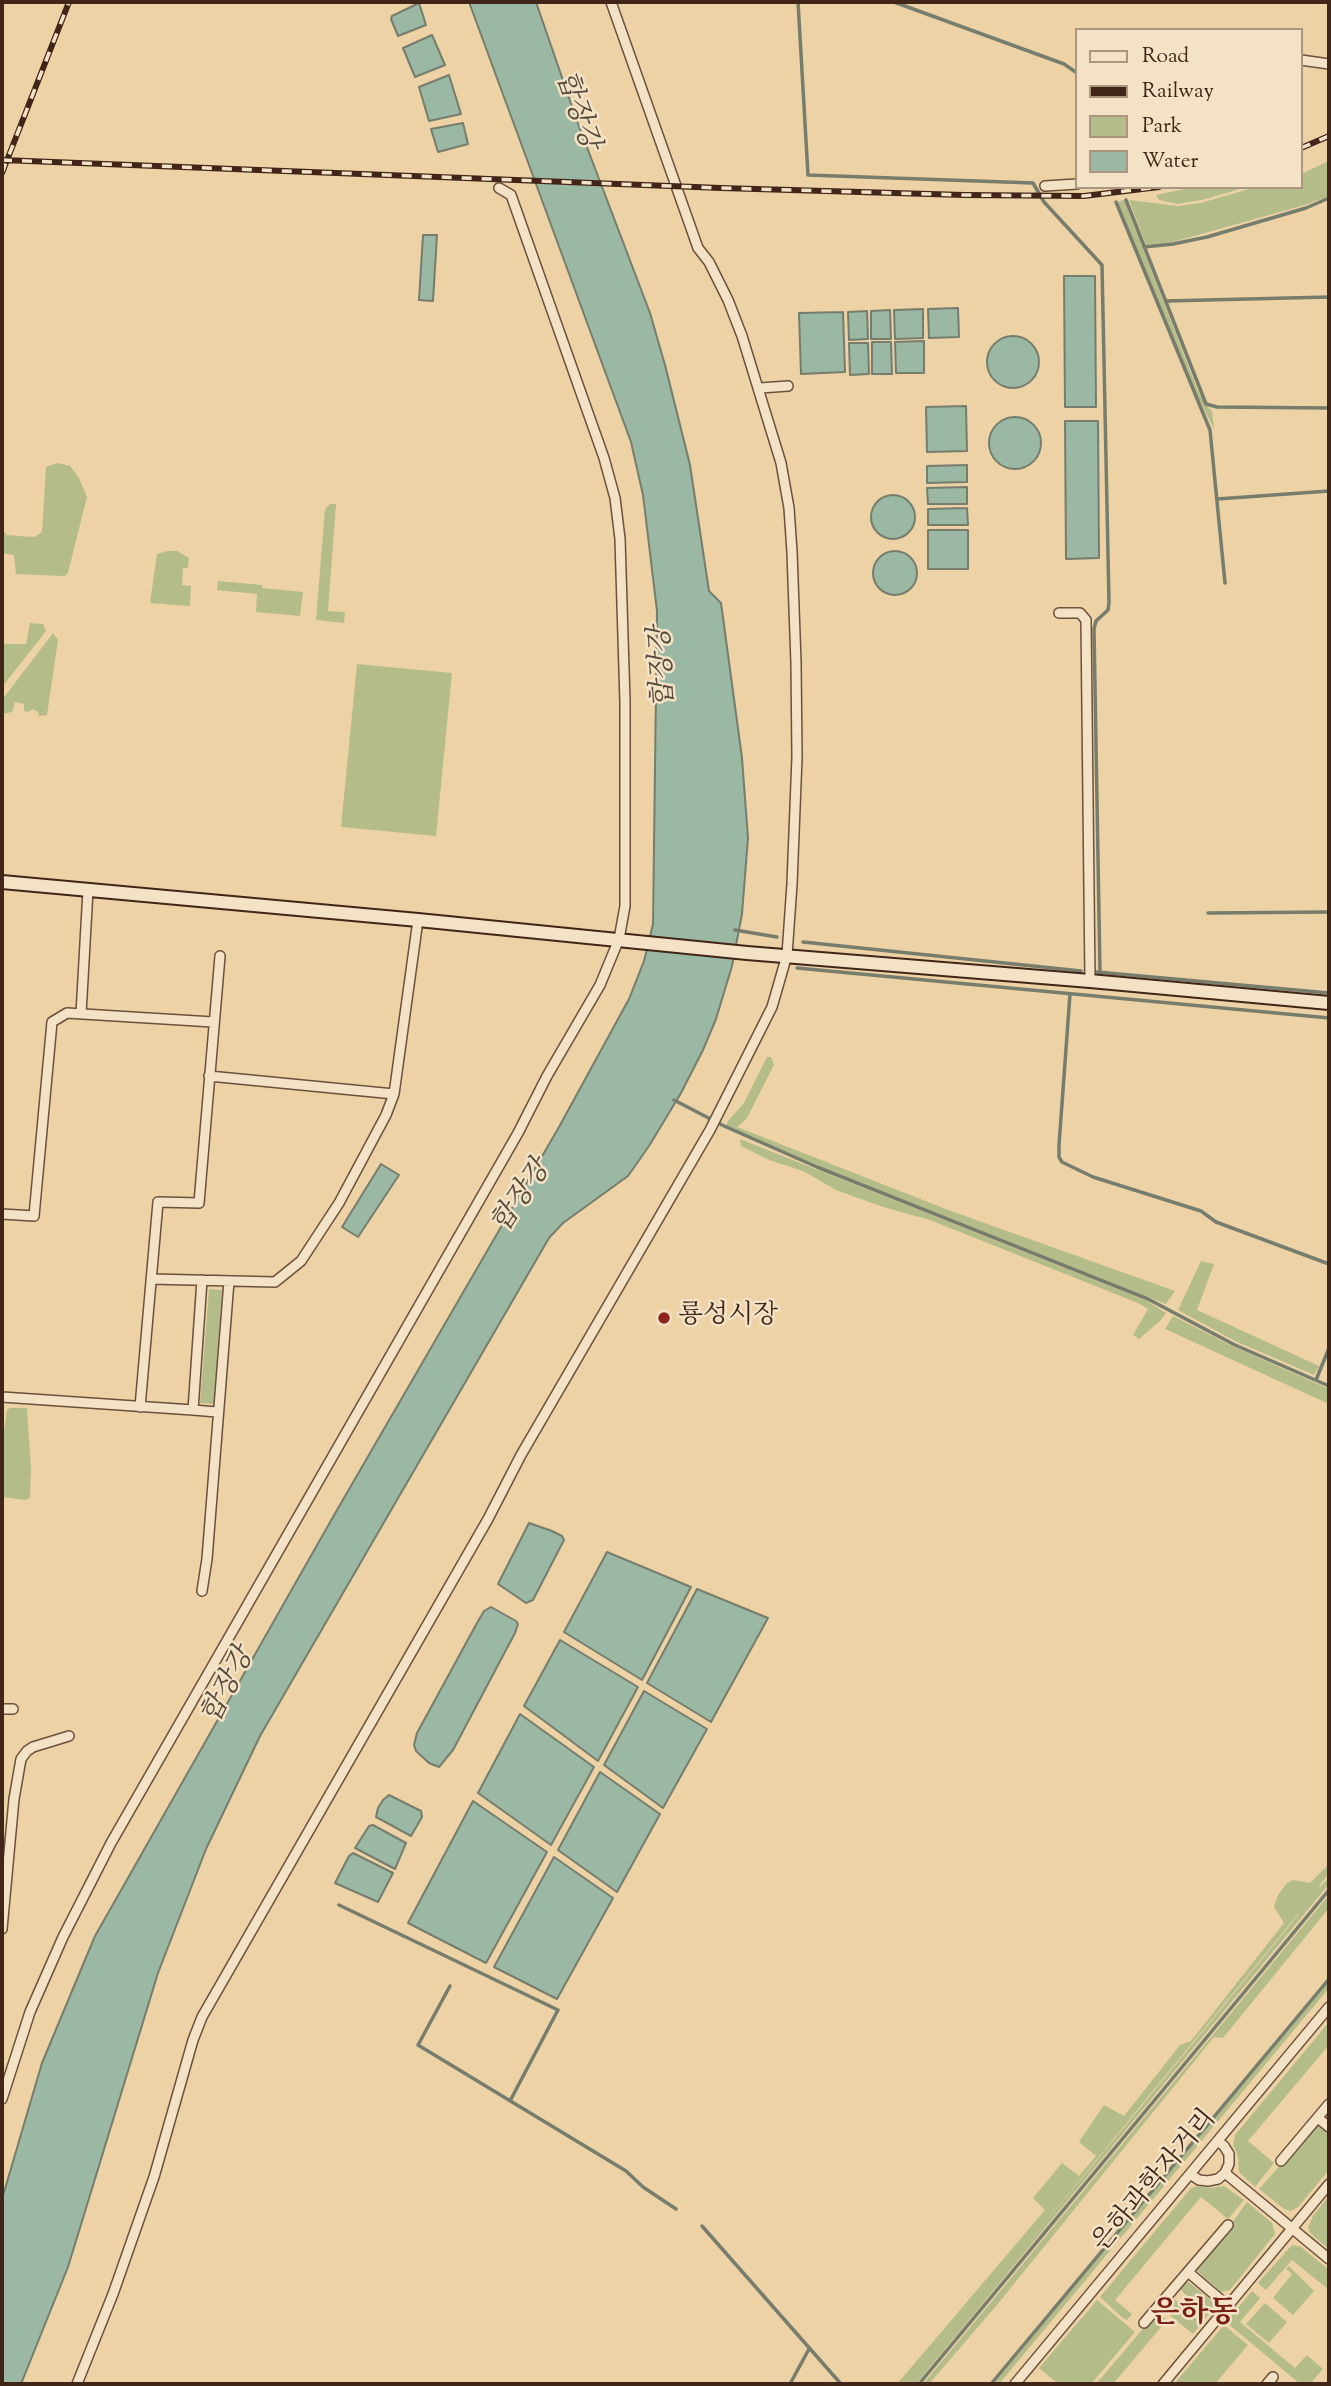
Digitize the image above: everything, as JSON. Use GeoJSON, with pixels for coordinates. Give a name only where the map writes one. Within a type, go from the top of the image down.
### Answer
{"type":"FeatureCollection","features":[{"type":"Feature","properties":{"kind":"street"},"geometry":{"type":"LineString","coordinates":[[77,2384],[113,2294],[154,2177],[186,2063],[202,2017],[488,1519],[521,1455],[710,1130],[772,1007],[787,955],[797,757],[792,552],[789,508],[781,463],[760,388],[728,300],[709,262],[698,248],[611,2]]}},
{"type":"Feature","properties":{"kind":"street"},"geometry":{"type":"LineString","coordinates":[[1303,60],[1329,64]]}},
{"type":"Feature","properties":{"kind":"street"},"geometry":{"type":"LineString","coordinates":[[1045,186],[1076,184]]}},
{"type":"Feature","properties":{"kind":"street"},"geometry":{"type":"LineString","coordinates":[[2,2099],[30,2012],[63,1937],[111,1843],[518,1133],[547,1076],[625,939],[625,702],[620,539],[615,498],[604,458],[511,195],[499,188]]}},
{"type":"Feature","properties":{"kind":"street"},"geometry":{"type":"LineString","coordinates":[[760,388],[788,386]]}},
{"type":"Feature","properties":{"kind":"street"},"geometry":{"type":"LineString","coordinates":[[1059,613],[1080,613],[1086,620],[1090,981]]}},
{"type":"Feature","properties":{"kind":"street"},"geometry":{"type":"LineString","coordinates":[[2,882],[625,939],[747,953],[1329,1003]]}},
{"type":"Feature","properties":{"kind":"street"},"geometry":{"type":"LineString","coordinates":[[81,1014],[88,890]]}},
{"type":"Feature","properties":{"kind":"street"},"geometry":{"type":"LineString","coordinates":[[151,1279],[275,1282],[301,1261],[339,1203],[386,1115],[394,1094],[418,920]]}},
{"type":"Feature","properties":{"kind":"street"},"geometry":{"type":"LineString","coordinates":[[140,1407],[158,1202],[199,1203],[220,956]]}},
{"type":"Feature","properties":{"kind":"street"},"geometry":{"type":"LineString","coordinates":[[2,1214],[34,1216],[52,1023],[66,1013],[213,1022]]}},
{"type":"Feature","properties":{"kind":"street"},"geometry":{"type":"LineString","coordinates":[[209,1076],[394,1094]]}},
{"type":"Feature","properties":{"kind":"street"},"geometry":{"type":"LineString","coordinates":[[193,1410],[202,1280]]}},
{"type":"Feature","properties":{"kind":"street"},"geometry":{"type":"LineString","coordinates":[[202,1591],[207,1559],[229,1281]]}},
{"type":"Feature","properties":{"kind":"street"},"geometry":{"type":"LineString","coordinates":[[2,1397],[218,1412]]}},
{"type":"Feature","properties":{"kind":"street"},"geometry":{"type":"LineString","coordinates":[[2,1709],[13,1709]]}},
{"type":"Feature","properties":{"kind":"street"},"geometry":{"type":"LineString","coordinates":[[2,1929],[4,1873],[21,1759],[33,1747],[69,1736]]}},
{"type":"Feature","properties":{"kind":"street","name":"은하과학자거리"},"geometry":{"type":"LineString","coordinates":[[1015,2384],[1329,2007]]}},
{"type":"Feature","properties":{"kind":"street"},"geometry":{"type":"LineString","coordinates":[[1281,2161],[1329,2104]]}},
{"type":"Feature","properties":{"kind":"street"},"geometry":{"type":"LineString","coordinates":[[1318,2118],[1329,2127]]}},
{"type":"Feature","properties":{"kind":"street"},"geometry":{"type":"LineString","coordinates":[[1190,2174],[1199,2180],[1208,2181],[1225,2173],[1229,2154],[1218,2141]]}},
{"type":"Feature","properties":{"kind":"street"},"geometry":{"type":"LineString","coordinates":[[1225,2173],[1329,2259]]}},
{"type":"Feature","properties":{"kind":"street"},"geometry":{"type":"LineString","coordinates":[[1163,2384],[1329,2184]]}},
{"type":"Feature","properties":{"kind":"street"},"geometry":{"type":"LineString","coordinates":[[1144,2323],[1228,2225]]}},
{"type":"Feature","properties":{"kind":"street"},"geometry":{"type":"LineString","coordinates":[[1188,2272],[1228,2306]]}},
{"type":"Feature","properties":{"kind":"green space"},"geometry":{"type":"Polygon","coordinates":[[[1329,161],[1329,196],[1173,242],[1146,245],[1129,200],[1178,206],[1201,203],[1249,189],[1303,189],[1303,173],[1329,161]]]}},
{"type":"Feature","properties":{"kind":"green space"},"geometry":{"type":"Polygon","coordinates":[[[1184,189],[1240,189],[1177,204],[1159,200],[1156,195],[1184,189]]]}},
{"type":"Feature","properties":{"kind":"green space"},"geometry":{"type":"Polygon","coordinates":[[[1124,200],[1198,391],[1212,411],[1214,429],[1195,391],[1117,202],[1124,200]]]}},
{"type":"Feature","properties":{"kind":"green space"},"geometry":{"type":"Polygon","coordinates":[[[57,463],[70,466],[79,478],[87,497],[68,573],[65,576],[16,574],[14,555],[2,553],[2,532],[6,535],[34,537],[42,532],[46,467],[57,463]]]}},
{"type":"Feature","properties":{"kind":"green space"},"geometry":{"type":"Polygon","coordinates":[[[330,504],[336,504],[328,611],[345,612],[344,623],[316,620],[325,509],[330,504]]]}},
{"type":"Feature","properties":{"kind":"green space"},"geometry":{"type":"Polygon","coordinates":[[[177,551],[189,558],[188,568],[183,568],[182,585],[191,586],[190,606],[150,603],[157,554],[177,551]]]}},
{"type":"Feature","properties":{"kind":"green space"},"geometry":{"type":"Polygon","coordinates":[[[218,581],[303,592],[300,616],[256,612],[257,594],[217,590],[218,581]]]}},
{"type":"Feature","properties":{"kind":"green space"},"geometry":{"type":"Polygon","coordinates":[[[30,623],[43,624],[46,631],[2,687],[2,640],[5,644],[26,644],[30,623]]]}},
{"type":"Feature","properties":{"kind":"green space"},"geometry":{"type":"Polygon","coordinates":[[[53,633],[58,640],[47,715],[39,716],[33,709],[24,711],[24,704],[15,702],[12,712],[2,714],[2,700],[53,633]]]}},
{"type":"Feature","properties":{"kind":"green space"},"geometry":{"type":"Polygon","coordinates":[[[357,664],[452,673],[436,836],[341,827],[357,664]]]}},
{"type":"Feature","properties":{"kind":"green space"},"geometry":{"type":"Polygon","coordinates":[[[767,1057],[771,1057],[774,1065],[747,1118],[737,1127],[951,1211],[1175,1291],[1166,1304],[732,1129],[726,1125],[744,1103],[767,1057]]]}},
{"type":"Feature","properties":{"kind":"green space"},"geometry":{"type":"Polygon","coordinates":[[[740,1139],[1147,1301],[1166,1313],[1139,1339],[1133,1335],[1148,1309],[1138,1303],[930,1220],[836,1190],[803,1171],[769,1160],[741,1146],[740,1139]]]}},
{"type":"Feature","properties":{"kind":"green space"},"geometry":{"type":"Polygon","coordinates":[[[1201,1261],[1214,1264],[1197,1310],[1319,1366],[1314,1375],[1235,1341],[1178,1310],[1201,1261]]]}},
{"type":"Feature","properties":{"kind":"green space"},"geometry":{"type":"Polygon","coordinates":[[[209,1289],[222,1290],[214,1404],[200,1403],[209,1289]]]}},
{"type":"Feature","properties":{"kind":"green space"},"geometry":{"type":"Polygon","coordinates":[[[1173,1316],[1232,1346],[1329,1389],[1329,1404],[1165,1329],[1173,1316]]]}},
{"type":"Feature","properties":{"kind":"green space"},"geometry":{"type":"Polygon","coordinates":[[[27,1408],[31,1468],[30,1498],[25,1500],[2,1497],[2,1445],[7,1410],[27,1408]]]}},
{"type":"Feature","properties":{"kind":"green space"},"geometry":{"type":"Polygon","coordinates":[[[1329,1864],[1329,1873],[1319,1886],[1329,1877],[1329,1884],[916,2384],[897,2384],[1045,2210],[1033,2198],[1062,2163],[1079,2176],[1096,2156],[1079,2142],[1104,2105],[1124,2116],[1180,2045],[1191,2041],[1284,1923],[1274,1907],[1278,1895],[1287,1883],[1293,1880],[1310,1883],[1329,1864]],[[1299,1914],[1024,2248],[1140,2108],[1299,1914]]]}},
{"type":"Feature","properties":{"kind":"green space"},"geometry":{"type":"Polygon","coordinates":[[[1329,1895],[1329,1908],[1223,2038],[1214,2037],[996,2306],[929,2384],[923,2384],[1329,1895]]]}},
{"type":"Feature","properties":{"kind":"green space"},"geometry":{"type":"Polygon","coordinates":[[[1329,1980],[1329,1988],[999,2384],[993,2384],[1329,1980]]]}},
{"type":"Feature","properties":{"kind":"green space"},"geometry":{"type":"Polygon","coordinates":[[[1329,2022],[1329,2045],[1248,2141],[1274,2163],[1255,2187],[1239,2172],[1238,2157],[1233,2144],[1235,2135],[1329,2022]]]}},
{"type":"Feature","properties":{"kind":"green space"},"geometry":{"type":"Polygon","coordinates":[[[1318,2126],[1329,2135],[1329,2170],[1298,2207],[1291,2211],[1284,2209],[1259,2189],[1312,2129],[1318,2126]]]}},
{"type":"Feature","properties":{"kind":"green space"},"geometry":{"type":"Polygon","coordinates":[[[1224,2186],[1244,2200],[1228,2219],[1201,2197],[1115,2300],[1132,2314],[1127,2320],[1124,2319],[1100,2297],[1191,2188],[1224,2186]]]}},
{"type":"Feature","properties":{"kind":"green space"},"geometry":{"type":"Polygon","coordinates":[[[1329,2196],[1329,2249],[1311,2234],[1308,2227],[1329,2196]]]}},
{"type":"Feature","properties":{"kind":"green space"},"geometry":{"type":"Polygon","coordinates":[[[1247,2202],[1272,2223],[1275,2234],[1230,2290],[1221,2292],[1197,2271],[1247,2202]]]}},
{"type":"Feature","properties":{"kind":"green space"},"geometry":{"type":"Polygon","coordinates":[[[1292,2245],[1301,2247],[1329,2270],[1329,2290],[1292,2260],[1266,2290],[1258,2283],[1292,2245]]]}},
{"type":"Feature","properties":{"kind":"green space"},"geometry":{"type":"Polygon","coordinates":[[[1289,2266],[1314,2291],[1293,2315],[1273,2298],[1292,2274],[1286,2269],[1289,2266]]]}},
{"type":"Feature","properties":{"kind":"green space"},"geometry":{"type":"Polygon","coordinates":[[[1186,2282],[1215,2306],[1193,2334],[1162,2309],[1172,2298],[1184,2306],[1189,2298],[1180,2289],[1186,2282]]]}},
{"type":"Feature","properties":{"kind":"green space"},"geometry":{"type":"Polygon","coordinates":[[[1252,2291],[1260,2298],[1240,2322],[1295,2368],[1307,2355],[1323,2369],[1310,2384],[1300,2384],[1226,2322],[1252,2291]]]}},
{"type":"Feature","properties":{"kind":"green space"},"geometry":{"type":"Polygon","coordinates":[[[1097,2300],[1135,2332],[1091,2384],[1058,2384],[1039,2368],[1097,2300]]]}},
{"type":"Feature","properties":{"kind":"green space"},"geometry":{"type":"Polygon","coordinates":[[[1265,2303],[1287,2322],[1269,2343],[1246,2324],[1265,2303]]]}},
{"type":"Feature","properties":{"kind":"green space"},"geometry":{"type":"Polygon","coordinates":[[[1160,2314],[1167,2320],[1113,2384],[1096,2384],[1147,2324],[1149,2326],[1160,2314]]]}},
{"type":"Feature","properties":{"kind":"green space"},"geometry":{"type":"Polygon","coordinates":[[[1224,2325],[1248,2345],[1215,2384],[1174,2384],[1224,2325]]]}},
{"type":"Feature","properties":{"kind":"water","name":"합장강"},"geometry":{"type":"Polygon","coordinates":[[[469,2],[536,2],[577,121],[650,313],[665,365],[690,465],[709,591],[721,603],[742,758],[748,838],[742,914],[732,966],[716,1019],[703,1050],[649,1146],[628,1176],[563,1223],[549,1238],[260,1736],[206,1849],[158,1973],[68,2267],[21,2384],[2,2384],[2,2199],[42,2063],[95,1936],[559,1127],[629,999],[644,961],[653,924],[657,611],[643,495],[631,442],[469,2]]]}},
{"type":"Feature","properties":{"kind":"water"},"geometry":{"type":"Polygon","coordinates":[[[419,3],[426,25],[398,36],[392,16],[419,3]]]}},
{"type":"Feature","properties":{"kind":"water"},"geometry":{"type":"Polygon","coordinates":[[[432,35],[445,65],[415,77],[403,48],[432,35]]]}},
{"type":"Feature","properties":{"kind":"water"},"geometry":{"type":"Polygon","coordinates":[[[449,75],[461,114],[429,121],[419,87],[449,75]]]}},
{"type":"Feature","properties":{"kind":"water"},"geometry":{"type":"Polygon","coordinates":[[[463,123],[468,144],[438,152],[431,129],[463,123]]]}},
{"type":"Feature","properties":{"kind":"water"},"geometry":{"type":"Polygon","coordinates":[[[423,235],[437,235],[433,301],[419,300],[423,235]]]}},
{"type":"Feature","properties":{"kind":"water"},"geometry":{"type":"Polygon","coordinates":[[[1064,276],[1095,276],[1096,407],[1065,407],[1064,276]]]}},
{"type":"Feature","properties":{"kind":"water"},"geometry":{"type":"Polygon","coordinates":[[[958,308],[959,337],[929,338],[928,309],[958,308]]]}},
{"type":"Feature","properties":{"kind":"water"},"geometry":{"type":"Polygon","coordinates":[[[923,309],[923,338],[895,339],[894,310],[923,309]]]}},
{"type":"Feature","properties":{"kind":"water"},"geometry":{"type":"Polygon","coordinates":[[[890,310],[891,339],[871,339],[871,311],[890,310]]]}},
{"type":"Feature","properties":{"kind":"water"},"geometry":{"type":"Polygon","coordinates":[[[867,311],[868,339],[849,340],[848,312],[867,311]]]}},
{"type":"Feature","properties":{"kind":"water"},"geometry":{"type":"Polygon","coordinates":[[[843,312],[845,372],[801,374],[799,313],[843,312]]]}},
{"type":"Feature","properties":{"kind":"water"},"geometry":{"type":"Polygon","coordinates":[[[1013,336],[1023,338],[1031,344],[1037,352],[1037,372],[1031,380],[1023,386],[1013,388],[1003,386],[995,380],[989,372],[987,362],[989,352],[995,344],[1003,338],[1013,336]]]}},
{"type":"Feature","properties":{"kind":"water"},"geometry":{"type":"Polygon","coordinates":[[[924,341],[924,373],[896,373],[895,342],[924,341]]]}},
{"type":"Feature","properties":{"kind":"water"},"geometry":{"type":"Polygon","coordinates":[[[872,342],[891,342],[892,374],[872,374],[872,342]]]}},
{"type":"Feature","properties":{"kind":"water"},"geometry":{"type":"Polygon","coordinates":[[[849,343],[868,343],[869,374],[850,375],[849,343]]]}},
{"type":"Feature","properties":{"kind":"water"},"geometry":{"type":"Polygon","coordinates":[[[966,406],[967,451],[927,452],[926,407],[966,406]]]}},
{"type":"Feature","properties":{"kind":"water"},"geometry":{"type":"Polygon","coordinates":[[[1015,417],[1025,419],[1033,425],[1039,433],[1039,453],[1033,461],[1025,467],[1015,469],[1005,467],[997,461],[991,453],[989,443],[991,433],[997,425],[1005,419],[1015,417]]]}},
{"type":"Feature","properties":{"kind":"water"},"geometry":{"type":"Polygon","coordinates":[[[1065,421],[1098,421],[1099,558],[1066,559],[1065,421]]]}},
{"type":"Feature","properties":{"kind":"water"},"geometry":{"type":"Polygon","coordinates":[[[967,465],[967,482],[927,483],[927,466],[967,465]]]}},
{"type":"Feature","properties":{"kind":"water"},"geometry":{"type":"Polygon","coordinates":[[[967,487],[967,504],[928,504],[927,488],[967,487]]]}},
{"type":"Feature","properties":{"kind":"water"},"geometry":{"type":"Polygon","coordinates":[[[893,495],[909,501],[915,517],[909,533],[893,539],[877,533],[871,517],[877,501],[893,495]]]}},
{"type":"Feature","properties":{"kind":"water"},"geometry":{"type":"Polygon","coordinates":[[[967,508],[968,525],[928,525],[928,509],[967,508]]]}},
{"type":"Feature","properties":{"kind":"water"},"geometry":{"type":"Polygon","coordinates":[[[928,530],[968,530],[968,569],[928,569],[928,530]]]}},
{"type":"Feature","properties":{"kind":"water"},"geometry":{"type":"Polygon","coordinates":[[[895,551],[911,557],[917,573],[911,589],[895,595],[879,589],[873,573],[879,557],[895,551]]]}},
{"type":"Feature","properties":{"kind":"water"},"geometry":{"type":"Polygon","coordinates":[[[381,1164],[399,1175],[358,1237],[342,1227],[381,1164]]]}},
{"type":"Feature","properties":{"kind":"water"},"geometry":{"type":"Polygon","coordinates":[[[529,1523],[552,1531],[564,1540],[533,1600],[526,1603],[498,1584],[529,1523]]]}},
{"type":"Feature","properties":{"kind":"water"},"geometry":{"type":"Polygon","coordinates":[[[607,1552],[691,1587],[642,1680],[564,1632],[607,1552]]]}},
{"type":"Feature","properties":{"kind":"water"},"geometry":{"type":"Polygon","coordinates":[[[697,1589],[768,1618],[711,1722],[647,1683],[697,1589]]]}},
{"type":"Feature","properties":{"kind":"water"},"geometry":{"type":"Polygon","coordinates":[[[491,1607],[518,1624],[453,1750],[439,1767],[429,1763],[416,1751],[414,1745],[417,1733],[484,1611],[491,1607]]]}},
{"type":"Feature","properties":{"kind":"water"},"geometry":{"type":"Polygon","coordinates":[[[560,1640],[638,1687],[598,1761],[524,1706],[560,1640]]]}},
{"type":"Feature","properties":{"kind":"water"},"geometry":{"type":"Polygon","coordinates":[[[644,1691],[707,1729],[663,1808],[604,1765],[644,1691]]]}},
{"type":"Feature","properties":{"kind":"water"},"geometry":{"type":"Polygon","coordinates":[[[520,1714],[594,1767],[551,1845],[478,1793],[520,1714]]]}},
{"type":"Feature","properties":{"kind":"water"},"geometry":{"type":"Polygon","coordinates":[[[600,1772],[660,1814],[617,1892],[558,1850],[600,1772]]]}},
{"type":"Feature","properties":{"kind":"water"},"geometry":{"type":"Polygon","coordinates":[[[389,1795],[421,1811],[422,1817],[411,1836],[376,1817],[378,1808],[389,1795]]]}},
{"type":"Feature","properties":{"kind":"water"},"geometry":{"type":"Polygon","coordinates":[[[473,1801],[547,1852],[486,1963],[408,1923],[473,1801]]]}},
{"type":"Feature","properties":{"kind":"water"},"geometry":{"type":"Polygon","coordinates":[[[373,1825],[406,1843],[395,1869],[355,1848],[369,1826],[373,1825]]]}},
{"type":"Feature","properties":{"kind":"water"},"geometry":{"type":"Polygon","coordinates":[[[353,1853],[393,1873],[378,1902],[335,1883],[353,1853]]]}},
{"type":"Feature","properties":{"kind":"water"},"geometry":{"type":"Polygon","coordinates":[[[554,1857],[613,1898],[557,1999],[494,1967],[554,1857]]]}},
{"type":"Feature","properties":{"kind":"waterway"},"geometry":{"type":"LineString","coordinates":[[798,2],[808,175],[1033,183],[1044,202],[1102,265],[1109,603],[1108,610],[1096,621],[1094,629],[1100,972]]}},
{"type":"Feature","properties":{"kind":"waterway"},"geometry":{"type":"LineString","coordinates":[[894,2],[1064,64],[1076,72]]}},
{"type":"Feature","properties":{"kind":"waterway"},"geometry":{"type":"LineString","coordinates":[[1144,247],[1207,237],[1306,208],[1329,198]]}},
{"type":"Feature","properties":{"kind":"waterway"},"geometry":{"type":"LineString","coordinates":[[1126,200],[1206,404],[1217,407],[1329,408]]}},
{"type":"Feature","properties":{"kind":"waterway"},"geometry":{"type":"LineString","coordinates":[[1116,202],[1210,430],[1225,583]]}},
{"type":"Feature","properties":{"kind":"waterway"},"geometry":{"type":"LineString","coordinates":[[1166,301],[1329,297]]}},
{"type":"Feature","properties":{"kind":"waterway"},"geometry":{"type":"LineString","coordinates":[[1217,499],[1329,491]]}},
{"type":"Feature","properties":{"kind":"waterway"},"geometry":{"type":"LineString","coordinates":[[1208,913],[1329,912]]}},
{"type":"Feature","properties":{"kind":"waterway"},"geometry":{"type":"LineString","coordinates":[[735,930],[777,937]]}},
{"type":"Feature","properties":{"kind":"waterway"},"geometry":{"type":"LineString","coordinates":[[803,942],[1081,971]]}},
{"type":"Feature","properties":{"kind":"waterway"},"geometry":{"type":"LineString","coordinates":[[797,968],[1329,1018]]}},
{"type":"Feature","properties":{"kind":"waterway"},"geometry":{"type":"LineString","coordinates":[[1097,972],[1329,993]]}},
{"type":"Feature","properties":{"kind":"waterway"},"geometry":{"type":"LineString","coordinates":[[1070,994],[1059,1145],[1062,1162],[1093,1177],[1201,1211],[1216,1222],[1329,1264]]}},
{"type":"Feature","properties":{"kind":"waterway"},"geometry":{"type":"LineString","coordinates":[[674,1100],[724,1126],[817,1167],[1148,1299],[1235,1345],[1329,1386]]}},
{"type":"Feature","properties":{"kind":"waterway"},"geometry":{"type":"LineString","coordinates":[[1316,1380],[1329,1348]]}},
{"type":"Feature","properties":{"kind":"waterway"},"geometry":{"type":"LineString","coordinates":[[919,2384],[1329,1890]]}},
{"type":"Feature","properties":{"kind":"waterway"},"geometry":{"type":"LineString","coordinates":[[339,1905],[558,2010],[510,2101]]}},
{"type":"Feature","properties":{"kind":"waterway"},"geometry":{"type":"LineString","coordinates":[[991,2384],[1329,1979]]}},
{"type":"Feature","properties":{"kind":"waterway"},"geometry":{"type":"LineString","coordinates":[[450,1986],[418,2045],[626,2171],[643,2187],[676,2209]]}},
{"type":"Feature","properties":{"kind":"waterway"},"geometry":{"type":"LineString","coordinates":[[702,2226],[841,2384]]}},
{"type":"Feature","properties":{"kind":"waterway"},"geometry":{"type":"LineString","coordinates":[[790,2384],[809,2349]]}},
{"type":"Feature","properties":{"kind":"railway"},"geometry":{"type":"LineString","coordinates":[[2,173],[69,2]]}},
{"type":"Feature","properties":{"kind":"railway"},"geometry":{"type":"LineString","coordinates":[[1303,147],[1329,136]]}},
{"type":"Feature","properties":{"kind":"railway"},"geometry":{"type":"LineString","coordinates":[[2,160],[964,195],[1084,196],[1142,189]]}},
{"type":"Feature","properties":{"kind":"place","name":"룡성시장"},"geometry":{"type":"Point","coordinates":[664,1318]}},
{"type":"Feature","properties":{"kind":"district","name":"은하동"},"geometry":{"type":"Point","coordinates":[1194,2316]}}]}
